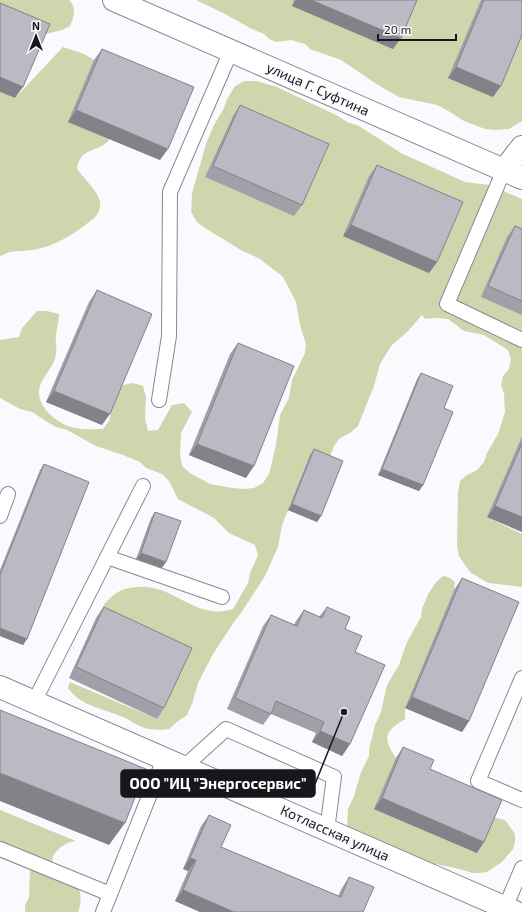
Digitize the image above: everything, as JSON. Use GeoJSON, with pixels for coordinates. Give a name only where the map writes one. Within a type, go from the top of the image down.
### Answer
{"type":"FeatureCollection","features":[{"type":"Feature","properties":{"kind":"street","name":"улица Г. Суфтина"},"geometry":{"type":"LineString","coordinates":[[114,0],[513,174]]}},
{"type":"Feature","properties":{"kind":"street"},"geometry":{"type":"LineString","coordinates":[[513,174],[522,147]]}},
{"type":"Feature","properties":{"kind":"street","name":"Котласская улица"},"geometry":{"type":"LineString","coordinates":[[0,687],[510,910]]}},
{"type":"Feature","properties":{"kind":"lane"},"geometry":{"type":"LineString","coordinates":[[159,400],[169,336],[170,192],[231,51]]}},
{"type":"Feature","properties":{"kind":"lane"},"geometry":{"type":"LineString","coordinates":[[513,174],[447,304],[522,340]]}},
{"type":"Feature","properties":{"kind":"lane"},"geometry":{"type":"LineString","coordinates":[[34,702],[143,486]]}},
{"type":"Feature","properties":{"kind":"lane"},"geometry":{"type":"LineString","coordinates":[[0,516],[8,494]]}},
{"type":"Feature","properties":{"kind":"lane"},"geometry":{"type":"LineString","coordinates":[[107,557],[222,597]]}},
{"type":"Feature","properties":{"kind":"lane"},"geometry":{"type":"LineString","coordinates":[[522,678],[478,781],[522,800]]}},
{"type":"Feature","properties":{"kind":"lane"},"geometry":{"type":"LineString","coordinates":[[103,912],[110,894],[174,763],[226,729],[334,777],[327,830]]}},
{"type":"Feature","properties":{"kind":"lane"},"geometry":{"type":"LineString","coordinates":[[0,849],[110,894]]}},
{"type":"Feature","properties":{"kind":"lane"},"geometry":{"type":"LineString","coordinates":[[510,910],[522,868]]}},
{"type":"Feature","properties":{"kind":"green space"},"geometry":{"type":"Polygon","coordinates":[[[0,0],[69,0],[74,9],[74,16],[70,26],[62,30],[42,35],[0,18],[0,0]]]}},
{"type":"Feature","properties":{"kind":"green space"},"geometry":{"type":"Polygon","coordinates":[[[196,0],[522,0],[522,121],[509,129],[485,129],[464,121],[437,105],[399,97],[341,60],[310,49],[305,44],[291,40],[276,42],[269,39],[264,34],[196,0]]]}},
{"type":"Feature","properties":{"kind":"green space"},"geometry":{"type":"Polygon","coordinates":[[[63,47],[84,54],[94,60],[110,139],[105,144],[82,156],[77,169],[99,197],[100,209],[94,218],[62,240],[48,246],[28,251],[11,252],[0,257],[0,92],[15,98],[63,47]]]}},
{"type":"Feature","properties":{"kind":"green space"},"geometry":{"type":"Polygon","coordinates":[[[245,81],[256,81],[277,87],[338,116],[347,122],[359,126],[401,153],[465,182],[489,185],[522,199],[522,436],[487,517],[522,534],[522,587],[488,583],[471,573],[459,556],[457,546],[458,492],[460,481],[467,475],[477,470],[484,462],[487,453],[498,434],[505,412],[504,394],[501,385],[503,376],[509,369],[511,359],[508,350],[484,335],[464,331],[448,319],[425,319],[422,315],[408,331],[391,346],[380,364],[374,386],[358,426],[350,433],[340,438],[334,446],[328,461],[310,456],[282,525],[278,547],[265,576],[213,654],[198,683],[187,715],[169,729],[150,729],[80,700],[68,688],[70,682],[157,719],[184,659],[96,618],[106,602],[114,594],[124,589],[137,587],[148,587],[167,592],[202,609],[222,611],[233,609],[248,583],[250,573],[258,555],[255,545],[229,533],[214,518],[178,499],[169,481],[162,474],[146,468],[140,462],[96,446],[65,429],[56,427],[32,412],[20,409],[0,398],[0,340],[19,337],[22,328],[37,311],[47,311],[59,314],[56,335],[56,356],[41,382],[39,391],[42,404],[57,420],[75,428],[103,429],[109,421],[116,393],[123,385],[133,383],[143,386],[146,397],[145,418],[148,431],[158,430],[172,405],[184,403],[192,412],[181,433],[180,455],[182,466],[190,473],[210,484],[232,488],[254,488],[263,483],[269,474],[276,445],[280,415],[289,398],[292,380],[305,353],[306,344],[300,325],[296,302],[283,277],[260,259],[241,250],[205,228],[197,222],[191,212],[192,193],[206,144],[227,99],[235,86],[245,81]]]}},
{"type":"Feature","properties":{"kind":"green space"},"geometry":{"type":"Polygon","coordinates":[[[443,576],[448,577],[455,582],[454,590],[405,708],[405,719],[393,727],[387,740],[396,758],[492,817],[505,820],[515,834],[513,849],[502,862],[487,872],[480,873],[473,873],[421,861],[347,827],[348,809],[354,796],[361,772],[369,756],[369,749],[375,725],[381,712],[387,685],[399,665],[407,642],[421,617],[422,609],[428,594],[437,581],[443,576]]]}},
{"type":"Feature","properties":{"kind":"green space"},"geometry":{"type":"Polygon","coordinates":[[[0,810],[76,841],[69,842],[61,848],[54,855],[53,860],[54,865],[58,870],[78,887],[81,900],[78,912],[25,912],[25,906],[29,897],[30,871],[26,862],[0,849],[0,810]]]}},
{"type":"Feature","properties":{"kind":"building"},"geometry":{"type":"Polygon","coordinates":[[[311,0],[417,0],[401,38],[311,0]]]}},
{"type":"Feature","properties":{"kind":"building"},"geometry":{"type":"Polygon","coordinates":[[[484,0],[522,0],[522,35],[501,86],[456,67],[484,0]]]}},
{"type":"Feature","properties":{"kind":"building"},"geometry":{"type":"Polygon","coordinates":[[[0,3],[50,24],[23,87],[0,77],[0,3]]]}},
{"type":"Feature","properties":{"kind":"building"},"geometry":{"type":"Polygon","coordinates":[[[102,49],[194,87],[168,149],[76,110],[102,49]]]}},
{"type":"Feature","properties":{"kind":"building"},"geometry":{"type":"Polygon","coordinates":[[[240,105],[329,144],[302,205],[213,166],[240,105]]]}},
{"type":"Feature","properties":{"kind":"building"},"geometry":{"type":"Polygon","coordinates":[[[377,165],[463,202],[437,262],[351,225],[377,165]]]}},
{"type":"Feature","properties":{"kind":"building"},"geometry":{"type":"Polygon","coordinates":[[[515,226],[522,229],[522,301],[488,286],[515,226]]]}},
{"type":"Feature","properties":{"kind":"building"},"geometry":{"type":"Polygon","coordinates":[[[97,290],[152,314],[110,414],[54,391],[97,290]]]}},
{"type":"Feature","properties":{"kind":"building"},"geometry":{"type":"Polygon","coordinates":[[[238,343],[294,366],[254,466],[197,444],[238,343]]]}},
{"type":"Feature","properties":{"kind":"building"},"geometry":{"type":"Polygon","coordinates":[[[421,373],[453,386],[444,408],[453,412],[423,485],[382,469],[421,373]]]}},
{"type":"Feature","properties":{"kind":"building"},"geometry":{"type":"Polygon","coordinates":[[[522,443],[522,517],[495,506],[522,443]]]}},
{"type":"Feature","properties":{"kind":"building"},"geometry":{"type":"Polygon","coordinates":[[[314,449],[343,461],[321,516],[292,504],[314,449]]]}},
{"type":"Feature","properties":{"kind":"building"},"geometry":{"type":"Polygon","coordinates":[[[44,464],[89,482],[27,639],[0,628],[0,575],[44,464]]]}},
{"type":"Feature","properties":{"kind":"building"},"geometry":{"type":"Polygon","coordinates":[[[155,512],[181,521],[166,562],[141,553],[155,512]]]}},
{"type":"Feature","properties":{"kind":"building"},"geometry":{"type":"Polygon","coordinates":[[[462,578],[519,602],[469,721],[412,697],[462,578]]]}},
{"type":"Feature","properties":{"kind":"building"},"geometry":{"type":"Polygon","coordinates":[[[104,607],[192,648],[164,708],[76,667],[104,607]]]}},
{"type":"Feature","properties":{"kind":"building"},"geometry":{"type":"Polygon","coordinates":[[[327,607],[350,617],[345,629],[362,636],[355,652],[385,665],[350,744],[320,731],[324,722],[276,701],[271,714],[235,698],[271,615],[297,626],[304,610],[322,618],[327,607]]]}},
{"type":"Feature","properties":{"kind":"building"},"geometry":{"type":"Polygon","coordinates":[[[0,710],[146,769],[125,823],[0,773],[0,710]]]}},
{"type":"Feature","properties":{"kind":"building"},"geometry":{"type":"Polygon","coordinates":[[[403,747],[434,760],[430,769],[502,800],[484,842],[382,798],[403,747]]]}},
{"type":"Feature","properties":{"kind":"building"},"geometry":{"type":"Polygon","coordinates":[[[209,815],[231,825],[221,847],[341,897],[349,877],[374,887],[363,912],[234,912],[183,890],[196,860],[190,858],[209,815]]]}},
{"type":"Feature","properties":{"kind":"place","name":"ООО \"ИЦ \"Энергосервис\""},"geometry":{"type":"Point","coordinates":[344,712]}}]}
